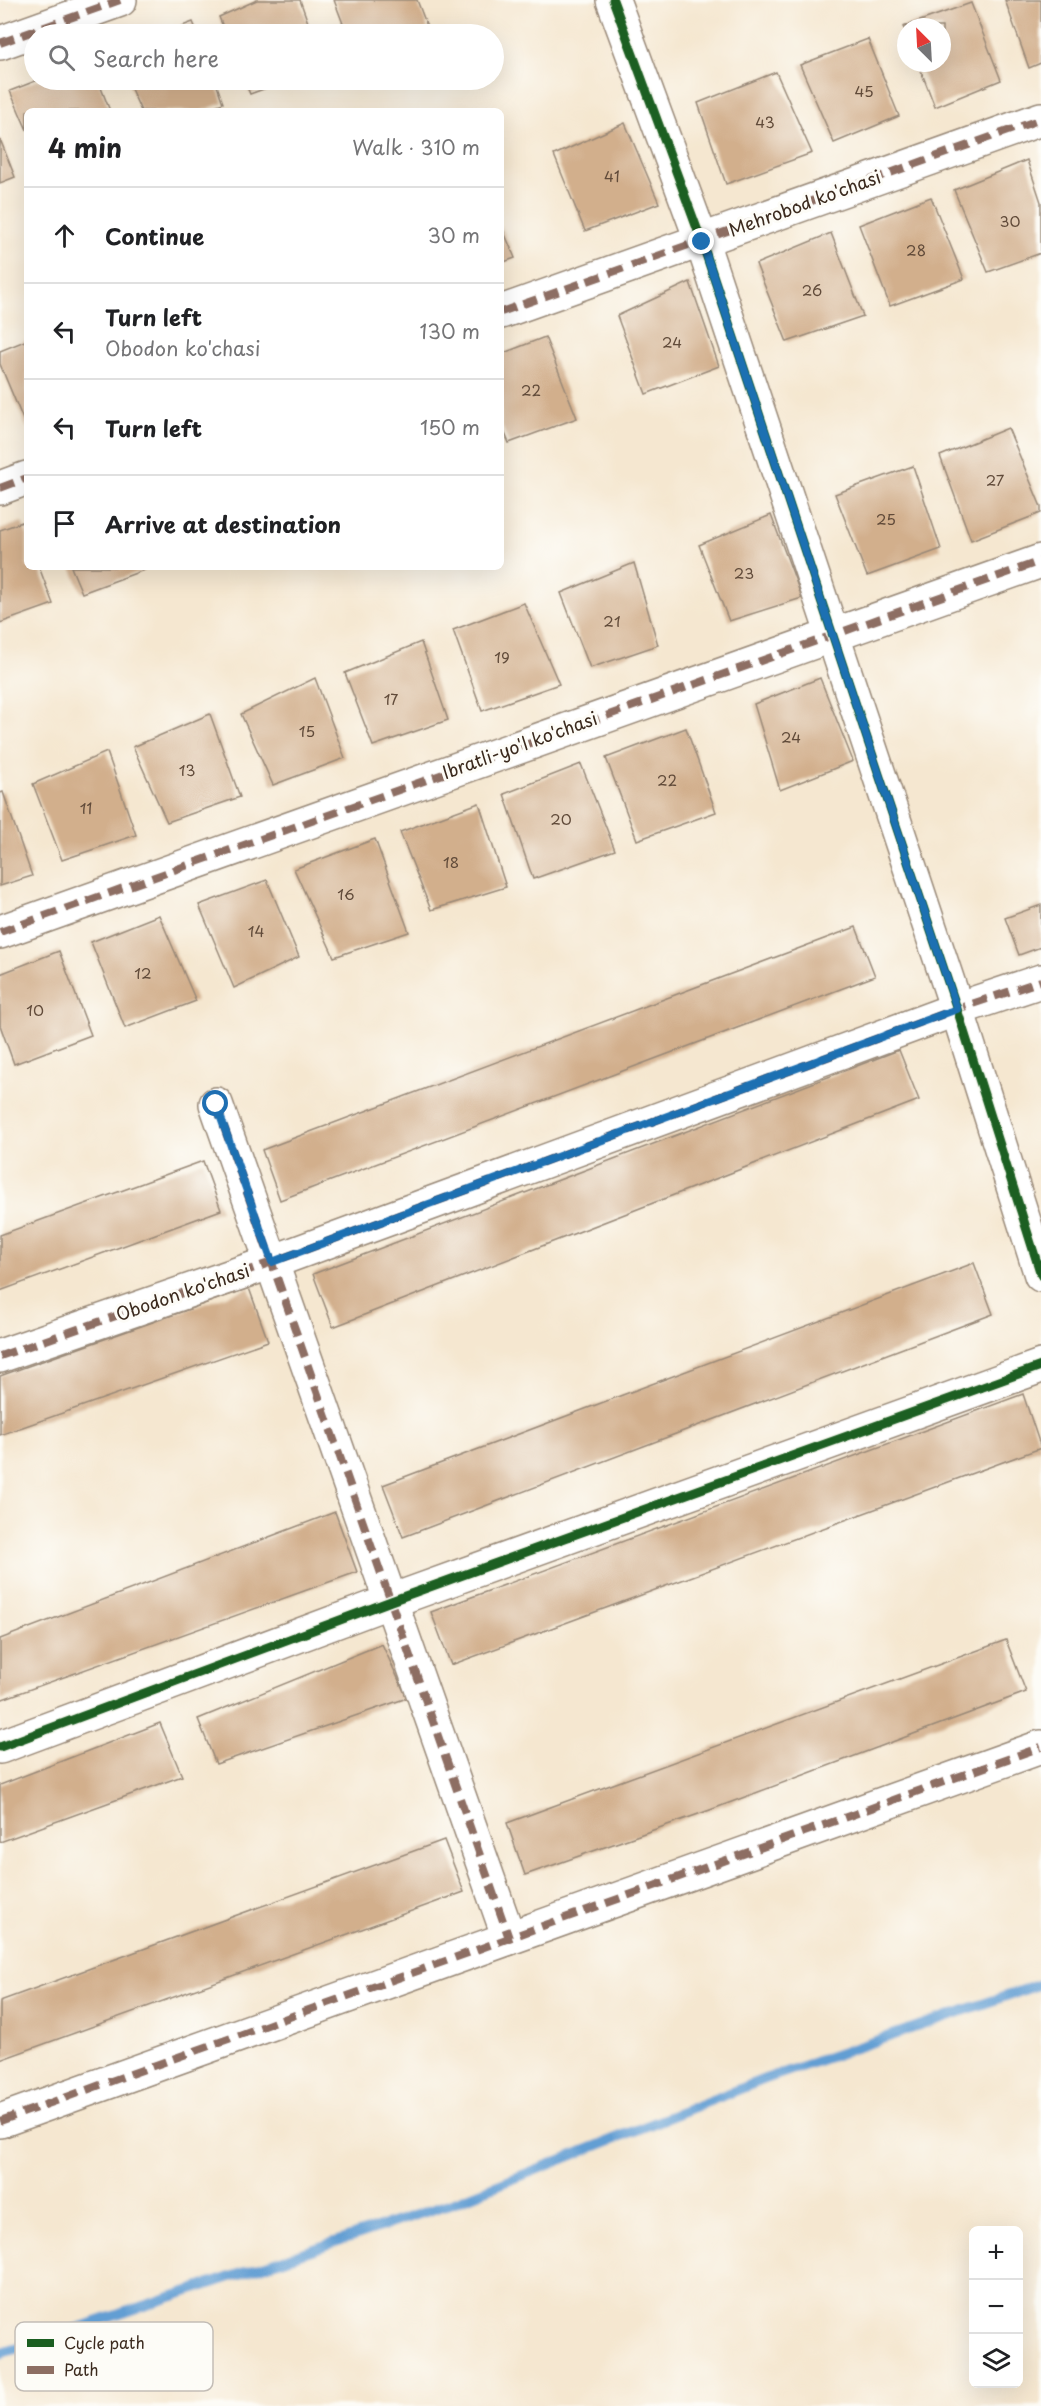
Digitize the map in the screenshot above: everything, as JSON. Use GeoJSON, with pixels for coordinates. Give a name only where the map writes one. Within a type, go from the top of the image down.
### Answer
{"type":"FeatureCollection","features":[{"type":"Feature","properties":{"kind":"street"},"geometry":{"type":"LineString","coordinates":[[53,24],[120,0]]}},
{"type":"Feature","properties":{"kind":"street"},"geometry":{"type":"LineString","coordinates":[[613,0],[702,242],[957,1009],[1041,1275]]}},
{"type":"Feature","properties":{"kind":"street"},"geometry":{"type":"LineString","coordinates":[[0,43],[24,34]]}},
{"type":"Feature","properties":{"kind":"street","name":"Mehrobod ko'chasi"},"geometry":{"type":"LineString","coordinates":[[504,311],[702,242],[1041,118]]}},
{"type":"Feature","properties":{"kind":"street"},"geometry":{"type":"LineString","coordinates":[[0,488],[24,479]]}},
{"type":"Feature","properties":{"kind":"street","name":"Ibratli-yo'l ko'chasi"},"geometry":{"type":"LineString","coordinates":[[0,932],[1041,561]]}},
{"type":"Feature","properties":{"kind":"street","name":"Obodon ko'chasi"},"geometry":{"type":"LineString","coordinates":[[0,1356],[272,1262],[957,1009],[1041,981]]}},
{"type":"Feature","properties":{"kind":"street"},"geometry":{"type":"LineString","coordinates":[[216,1104],[509,1938]]}},
{"type":"Feature","properties":{"kind":"street"},"geometry":{"type":"LineString","coordinates":[[0,1747],[391,1601],[1041,1366]]}},
{"type":"Feature","properties":{"kind":"street"},"geometry":{"type":"LineString","coordinates":[[0,2121],[1041,1748]]}},
{"type":"Feature","properties":{"kind":"building"},"geometry":{"type":"Polygon","coordinates":[[[257,0],[300,0],[308,24],[222,24],[219,17],[257,0]]]}},
{"type":"Feature","properties":{"kind":"building"},"geometry":{"type":"Polygon","coordinates":[[[334,0],[417,0],[426,24],[343,24],[334,0]]]}},
{"type":"Feature","properties":{"kind":"building"},"geometry":{"type":"Polygon","coordinates":[[[1005,0],[1041,0],[1041,63],[1029,68],[1005,0]]]}},
{"type":"Feature","properties":{"kind":"building"},"geometry":{"type":"Polygon","coordinates":[[[971,3],[1001,80],[935,107],[921,72],[951,72],[951,18],[928,18],[971,3]]]}},
{"type":"Feature","properties":{"kind":"building"},"geometry":{"type":"Polygon","coordinates":[[[868,39],[899,116],[834,143],[800,65],[868,39]]]}},
{"type":"Feature","properties":{"kind":"building"},"geometry":{"type":"Polygon","coordinates":[[[776,72],[812,153],[726,184],[698,103],[776,72]]]}},
{"type":"Feature","properties":{"kind":"building"},"geometry":{"type":"Polygon","coordinates":[[[24,86],[24,90],[102,90],[109,108],[24,108],[24,123],[10,91],[24,86]]]}},
{"type":"Feature","properties":{"kind":"building"},"geometry":{"type":"Polygon","coordinates":[[[132,90],[218,90],[223,103],[209,108],[140,108],[132,90]]]}},
{"type":"Feature","properties":{"kind":"building"},"geometry":{"type":"Polygon","coordinates":[[[248,90],[261,90],[250,94],[248,90]]]}},
{"type":"Feature","properties":{"kind":"building"},"geometry":{"type":"Polygon","coordinates":[[[625,123],[659,203],[585,231],[554,155],[625,123]]]}},
{"type":"Feature","properties":{"kind":"building"},"geometry":{"type":"Polygon","coordinates":[[[0,139],[15,177],[0,183],[0,139]]]}},
{"type":"Feature","properties":{"kind":"building"},"geometry":{"type":"Polygon","coordinates":[[[1027,160],[1041,202],[1041,253],[988,272],[954,190],[1027,160]]]}},
{"type":"Feature","properties":{"kind":"building"},"geometry":{"type":"Polygon","coordinates":[[[931,197],[964,279],[890,306],[859,225],[931,197]]]}},
{"type":"Feature","properties":{"kind":"building"},"geometry":{"type":"Polygon","coordinates":[[[504,232],[515,258],[504,262],[504,232]]]}},
{"type":"Feature","properties":{"kind":"building"},"geometry":{"type":"Polygon","coordinates":[[[831,233],[863,316],[787,342],[756,264],[831,233]]]}},
{"type":"Feature","properties":{"kind":"building"},"geometry":{"type":"Polygon","coordinates":[[[690,282],[719,366],[646,394],[617,316],[690,282]]]}},
{"type":"Feature","properties":{"kind":"building"},"geometry":{"type":"Polygon","coordinates":[[[545,337],[577,418],[509,443],[504,431],[504,353],[545,337]]]}},
{"type":"Feature","properties":{"kind":"building"},"geometry":{"type":"Polygon","coordinates":[[[24,341],[24,422],[0,364],[0,351],[24,341]]]}},
{"type":"Feature","properties":{"kind":"building"},"geometry":{"type":"Polygon","coordinates":[[[1008,428],[1041,507],[1041,513],[971,540],[940,456],[1008,428]]]}},
{"type":"Feature","properties":{"kind":"building"},"geometry":{"type":"Polygon","coordinates":[[[913,466],[941,549],[867,576],[835,494],[913,466]]]}},
{"type":"Feature","properties":{"kind":"building"},"geometry":{"type":"Polygon","coordinates":[[[771,515],[802,598],[729,621],[699,545],[771,515]]]}},
{"type":"Feature","properties":{"kind":"building"},"geometry":{"type":"Polygon","coordinates":[[[22,522],[24,570],[40,570],[53,604],[0,623],[0,530],[22,522]]]}},
{"type":"Feature","properties":{"kind":"building"},"geometry":{"type":"Polygon","coordinates":[[[634,563],[658,645],[590,668],[561,593],[634,563]]]}},
{"type":"Feature","properties":{"kind":"building"},"geometry":{"type":"Polygon","coordinates":[[[72,570],[144,570],[82,593],[72,570]]]}},
{"type":"Feature","properties":{"kind":"building"},"geometry":{"type":"Polygon","coordinates":[[[524,603],[559,684],[482,711],[453,630],[524,603]]]}},
{"type":"Feature","properties":{"kind":"building"},"geometry":{"type":"Polygon","coordinates":[[[421,642],[448,720],[373,746],[345,673],[421,642]]]}},
{"type":"Feature","properties":{"kind":"building"},"geometry":{"type":"Polygon","coordinates":[[[315,678],[345,758],[273,785],[241,714],[315,678]]]}},
{"type":"Feature","properties":{"kind":"building"},"geometry":{"type":"Polygon","coordinates":[[[820,678],[853,761],[780,790],[754,704],[820,678]]]}},
{"type":"Feature","properties":{"kind":"building"},"geometry":{"type":"Polygon","coordinates":[[[210,714],[240,797],[167,822],[133,747],[210,714]]]}},
{"type":"Feature","properties":{"kind":"building"},"geometry":{"type":"Polygon","coordinates":[[[686,728],[716,812],[637,840],[606,758],[686,728]]]}},
{"type":"Feature","properties":{"kind":"building"},"geometry":{"type":"Polygon","coordinates":[[[107,752],[136,835],[62,860],[33,784],[107,752]]]}},
{"type":"Feature","properties":{"kind":"building"},"geometry":{"type":"Polygon","coordinates":[[[581,764],[615,850],[533,879],[504,794],[581,764]]]}},
{"type":"Feature","properties":{"kind":"building"},"geometry":{"type":"Polygon","coordinates":[[[3,792],[32,876],[0,886],[0,793],[3,792]]]}},
{"type":"Feature","properties":{"kind":"building"},"geometry":{"type":"Polygon","coordinates":[[[479,803],[506,887],[431,910],[400,832],[479,803]]]}},
{"type":"Feature","properties":{"kind":"building"},"geometry":{"type":"Polygon","coordinates":[[[375,839],[409,932],[334,957],[294,869],[375,839]]]}},
{"type":"Feature","properties":{"kind":"building"},"geometry":{"type":"Polygon","coordinates":[[[267,880],[299,957],[234,988],[199,905],[267,880]]]}},
{"type":"Feature","properties":{"kind":"building"},"geometry":{"type":"Polygon","coordinates":[[[1041,905],[1041,947],[1019,955],[1005,918],[1041,905]]]}},
{"type":"Feature","properties":{"kind":"building"},"geometry":{"type":"Polygon","coordinates":[[[159,915],[196,1001],[125,1028],[91,942],[159,915]]]}},
{"type":"Feature","properties":{"kind":"building"},"geometry":{"type":"Polygon","coordinates":[[[856,927],[875,976],[280,1200],[262,1150],[856,927]]]}},
{"type":"Feature","properties":{"kind":"building"},"geometry":{"type":"Polygon","coordinates":[[[59,951],[91,1035],[14,1064],[0,1025],[0,974],[59,951]]]}},
{"type":"Feature","properties":{"kind":"building"},"geometry":{"type":"Polygon","coordinates":[[[899,1050],[919,1100],[333,1327],[313,1274],[899,1050]]]}},
{"type":"Feature","properties":{"kind":"building"},"geometry":{"type":"Polygon","coordinates":[[[203,1161],[221,1210],[0,1291],[0,1235],[203,1161]]]}},
{"type":"Feature","properties":{"kind":"building"},"geometry":{"type":"Polygon","coordinates":[[[974,1263],[993,1314],[403,1537],[383,1485],[974,1263]]]}},
{"type":"Feature","properties":{"kind":"building"},"geometry":{"type":"Polygon","coordinates":[[[249,1288],[268,1341],[0,1435],[0,1376],[249,1288]]]}},
{"type":"Feature","properties":{"kind":"building"},"geometry":{"type":"Polygon","coordinates":[[[1023,1394],[1041,1448],[451,1665],[431,1612],[1023,1394]]]}},
{"type":"Feature","properties":{"kind":"building"},"geometry":{"type":"Polygon","coordinates":[[[335,1512],[357,1572],[0,1700],[0,1639],[335,1512]]]}},
{"type":"Feature","properties":{"kind":"building"},"geometry":{"type":"Polygon","coordinates":[[[1006,1640],[1026,1692],[710,1810],[525,1875],[507,1823],[1006,1640]]]}},
{"type":"Feature","properties":{"kind":"building"},"geometry":{"type":"Polygon","coordinates":[[[382,1644],[407,1698],[216,1764],[198,1719],[382,1644]]]}},
{"type":"Feature","properties":{"kind":"building"},"geometry":{"type":"Polygon","coordinates":[[[160,1723],[182,1776],[0,1842],[0,1785],[160,1723]]]}},
{"type":"Feature","properties":{"kind":"building"},"geometry":{"type":"Polygon","coordinates":[[[444,1840],[464,1892],[0,2060],[0,2001],[444,1840]]]}},
{"type":"Feature","properties":{"kind":"waterway"},"geometry":{"type":"LineString","coordinates":[[96,2322],[455,2202],[765,2079],[1041,1984]]}},
{"type":"Feature","properties":{"kind":"waterway"},"geometry":{"type":"LineString","coordinates":[[0,2354],[15,2349]]}},
{"type":"Feature","properties":{"kind":"marked path"},"geometry":{"type":"LineString","coordinates":[[53,24],[120,0]]}},
{"type":"Feature","properties":{"kind":"marked path"},"geometry":{"type":"LineString","coordinates":[[0,43],[24,34]]}},
{"type":"Feature","properties":{"kind":"marked path"},"geometry":{"type":"LineString","coordinates":[[504,311],[1041,119]]}},
{"type":"Feature","properties":{"kind":"marked path"},"geometry":{"type":"LineString","coordinates":[[0,488],[24,479]]}},
{"type":"Feature","properties":{"kind":"marked path"},"geometry":{"type":"LineString","coordinates":[[0,932],[1041,561]]}},
{"type":"Feature","properties":{"kind":"marked path"},"geometry":{"type":"LineString","coordinates":[[0,1356],[272,1262],[957,1009],[1041,981]]}},
{"type":"Feature","properties":{"kind":"marked path"},"geometry":{"type":"LineString","coordinates":[[216,1104],[509,1938]]}},
{"type":"Feature","properties":{"kind":"marked path"},"geometry":{"type":"LineString","coordinates":[[0,2121],[1041,1747]]}},
{"type":"Feature","properties":{"kind":"cycle path"},"geometry":{"type":"LineString","coordinates":[[613,0],[702,242],[957,1009],[1041,1275]]}},
{"type":"Feature","properties":{"kind":"cycle path"},"geometry":{"type":"LineString","coordinates":[[0,1747],[391,1601],[1041,1366]]}},
{"type":"Feature","properties":{"kind":"route"},"geometry":{"type":"LineString","coordinates":[[216,1104],[272,1262],[957,1009],[702,242]]}}]}
